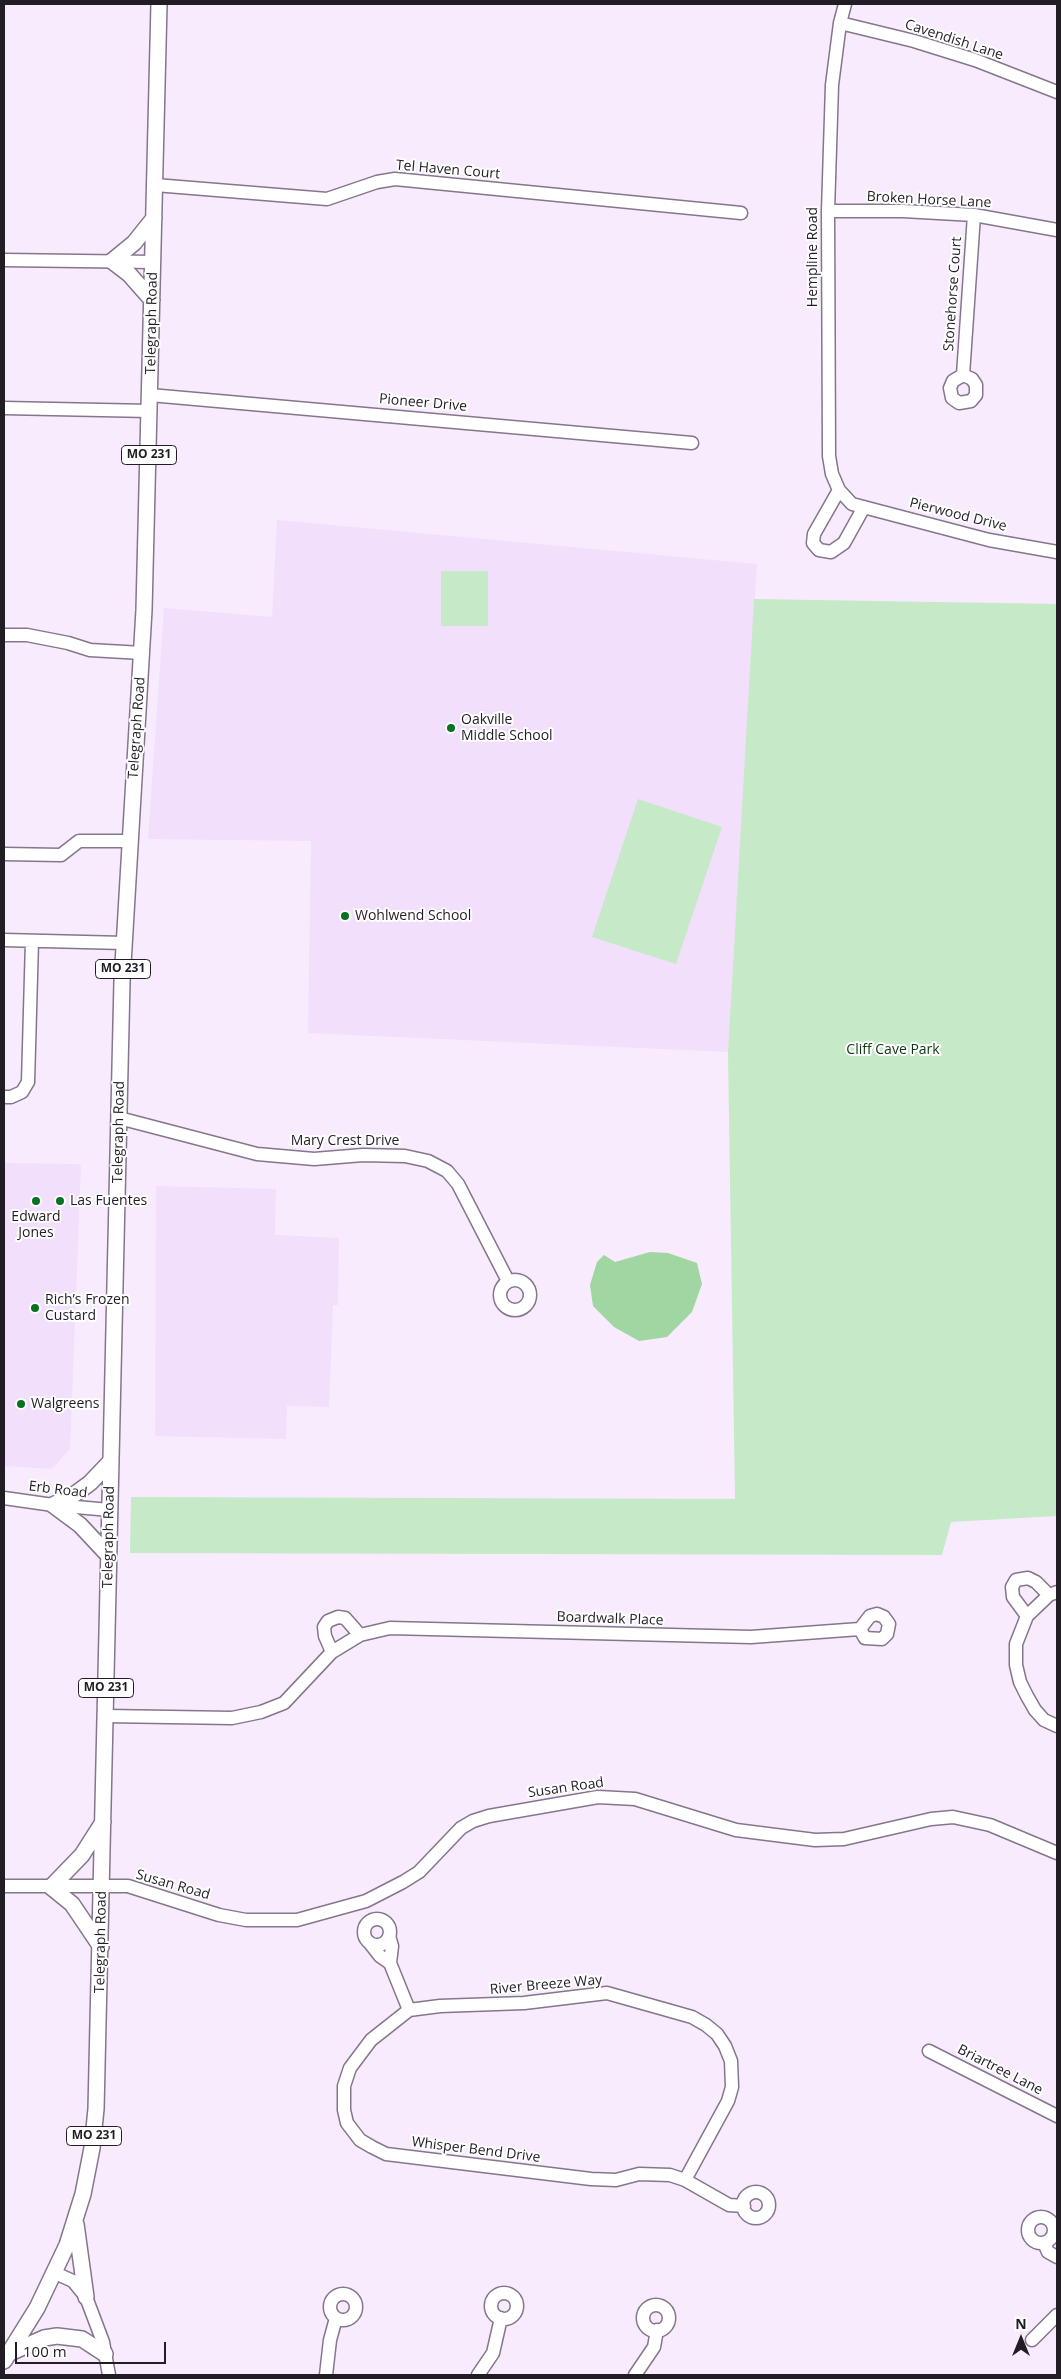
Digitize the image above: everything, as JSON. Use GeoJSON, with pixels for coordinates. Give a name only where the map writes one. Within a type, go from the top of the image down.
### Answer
{"type":"FeatureCollection","features":[{"type":"Feature","properties":{"kind":"main road","name":"Telegraph Road"},"geometry":{"type":"LineString","coordinates":[[7,2357],[33,2316],[55,2273],[76,2220],[92,2148],[96,2109],[124,943],[142,653],[150,411],[159,4]]}},
{"type":"Feature","properties":{"kind":"main road"},"geometry":{"type":"LineString","coordinates":[[152,300],[129,274],[112,261],[126,251],[154,218]]}},
{"type":"Feature","properties":{"kind":"main road"},"geometry":{"type":"LineString","coordinates":[[109,1556],[80,1525],[52,1505],[75,1494],[90,1483],[111,1461]]}},
{"type":"Feature","properties":{"kind":"main road"},"geometry":{"type":"LineString","coordinates":[[101,1947],[72,1904],[51,1887],[82,1855],[104,1820]]}},
{"type":"Feature","properties":{"kind":"main road"},"geometry":{"type":"LineString","coordinates":[[76,2220],[86,2297]]}},
{"type":"Feature","properties":{"kind":"main road"},"geometry":{"type":"LineString","coordinates":[[7,2357],[44,2338],[57,2336],[82,2339],[105,2354]]}},
{"type":"Feature","properties":{"kind":"street","name":"Hempline Road"},"geometry":{"type":"LineString","coordinates":[[846,4],[840,23],[832,85],[828,211],[829,456],[832,474],[840,490],[858,506]]}},
{"type":"Feature","properties":{"kind":"street","name":"Cavendish Lane"},"geometry":{"type":"LineString","coordinates":[[840,23],[975,60],[1057,92]]}},
{"type":"Feature","properties":{"kind":"street","name":"Tel Haven Court"},"geometry":{"type":"LineString","coordinates":[[155,185],[327,199],[377,182],[395,179],[741,213]]}},
{"type":"Feature","properties":{"kind":"street","name":"Broken Horse Lane"},"geometry":{"type":"LineString","coordinates":[[828,211],[904,211],[974,215],[1057,230]]}},
{"type":"Feature","properties":{"kind":"street","name":"Stonehorse Court"},"geometry":{"type":"LineString","coordinates":[[963,375],[974,215]]}},
{"type":"Feature","properties":{"kind":"street"},"geometry":{"type":"LineString","coordinates":[[4,260],[153,262]]}},
{"type":"Feature","properties":{"kind":"street","name":"Pioneer Drive"},"geometry":{"type":"LineString","coordinates":[[150,395],[692,443]]}},
{"type":"Feature","properties":{"kind":"street"},"geometry":{"type":"LineString","coordinates":[[4,408],[150,411]]}},
{"type":"Feature","properties":{"kind":"street"},"geometry":{"type":"LineString","coordinates":[[840,490],[814,534],[813,543],[819,550],[831,552],[844,543],[858,506]]}},
{"type":"Feature","properties":{"kind":"street","name":"Pierwood Drive"},"geometry":{"type":"LineString","coordinates":[[858,506],[989,540],[1057,552]]}},
{"type":"Feature","properties":{"kind":"street"},"geometry":{"type":"LineString","coordinates":[[4,635],[27,635],[68,643],[90,650],[142,653]]}},
{"type":"Feature","properties":{"kind":"street"},"geometry":{"type":"LineString","coordinates":[[4,854],[61,854],[79,840],[129,840]]}},
{"type":"Feature","properties":{"kind":"street"},"geometry":{"type":"LineString","coordinates":[[4,940],[124,943]]}},
{"type":"Feature","properties":{"kind":"street"},"geometry":{"type":"LineString","coordinates":[[4,1097],[11,1097],[22,1092],[28,1082],[32,941]]}},
{"type":"Feature","properties":{"kind":"street","name":"Mary Crest Drive"},"geometry":{"type":"LineString","coordinates":[[119,1118],[257,1154],[314,1159],[363,1155],[406,1156],[428,1161],[447,1171],[458,1184],[508,1281]]}},
{"type":"Feature","properties":{"kind":"street","name":"Erb Road"},"geometry":{"type":"LineString","coordinates":[[4,1498],[52,1505],[110,1510]]}},
{"type":"Feature","properties":{"kind":"street"},"geometry":{"type":"LineString","coordinates":[[1027,1616],[1012,1598],[1012,1587],[1016,1580],[1028,1578],[1053,1593],[1027,1616],[1016,1644],[1016,1665],[1020,1682],[1035,1710],[1044,1720],[1057,1726]]}},
{"type":"Feature","properties":{"kind":"street"},"geometry":{"type":"LineString","coordinates":[[332,1652],[325,1636],[324,1627],[328,1621],[338,1617],[345,1618],[360,1635]]}},
{"type":"Feature","properties":{"kind":"street","name":"Boardwalk Place"},"geometry":{"type":"LineString","coordinates":[[106,1716],[232,1718],[261,1712],[284,1703],[332,1652],[360,1635],[390,1628],[751,1637],[860,1629]]}},
{"type":"Feature","properties":{"kind":"street","name":"Susan Road"},"geometry":{"type":"LineString","coordinates":[[4,1886],[128,1886],[219,1915],[272,1921],[297,1920],[366,1901],[419,1872],[461,1828],[473,1821],[489,1816],[598,1797],[635,1799],[736,1830],[815,1840],[844,1839],[931,1819],[953,1817],[990,1826],[1057,1853]]}},
{"type":"Feature","properties":{"kind":"street"},"geometry":{"type":"LineString","coordinates":[[366,1901],[373,1920]]}},
{"type":"Feature","properties":{"kind":"street"},"geometry":{"type":"LineString","coordinates":[[390,1963],[380,1956],[365,1936],[365,1928],[373,1920],[385,1922],[389,1927],[392,1946],[390,1963],[409,2010]]}},
{"type":"Feature","properties":{"kind":"street"},"geometry":{"type":"LineString","coordinates":[[369,1942],[381,1944],[389,1936]]}},
{"type":"Feature","properties":{"kind":"street","name":"River Breeze Way"},"geometry":{"type":"LineString","coordinates":[[409,2010],[440,2006],[524,2004],[607,1993],[692,2017],[706,2025],[717,2034],[726,2046],[731,2061],[732,2087],[728,2101],[685,2180]]}},
{"type":"Feature","properties":{"kind":"street","name":"Whisper Bend Drive"},"geometry":{"type":"LineString","coordinates":[[409,2010],[371,2040],[350,2068],[344,2086],[344,2110],[347,2124],[360,2140],[386,2154],[572,2177],[616,2180],[639,2174],[658,2174],[685,2180],[730,2205],[744,2206]]}},
{"type":"Feature","properties":{"kind":"street","name":"Briartree Lane"},"geometry":{"type":"LineString","coordinates":[[929,2051],[1057,2116]]}},
{"type":"Feature","properties":{"kind":"street"},"geometry":{"type":"LineString","coordinates":[[1044,2243],[1048,2252],[1057,2257]]}},
{"type":"Feature","properties":{"kind":"street"},"geometry":{"type":"LineString","coordinates":[[55,2273],[73,2281],[86,2297],[99,2328],[109,2375]]}},
{"type":"Feature","properties":{"kind":"street"},"geometry":{"type":"LineString","coordinates":[[1032,2340],[1057,2316]]}},
{"type":"Feature","properties":{"kind":"street"},"geometry":{"type":"LineString","coordinates":[[326,2375],[330,2340],[336,2318]]}},
{"type":"Feature","properties":{"kind":"street"},"geometry":{"type":"LineString","coordinates":[[478,2375],[492,2353],[501,2318]]}},
{"type":"Feature","properties":{"kind":"street"},"geometry":{"type":"LineString","coordinates":[[635,2375],[654,2347],[657,2330]]}},
{"type":"Feature","properties":{"kind":"shaded area","name":"Oakville Middle School"},"geometry":{"type":"Polygon","coordinates":[[[277,520],[757,564],[728,1052],[308,1033],[311,841],[148,839],[164,608],[272,617],[277,520]]]}},
{"type":"Feature","properties":{"kind":"shaded area"},"geometry":{"type":"Polygon","coordinates":[[[4,1163],[79,1164],[81,1167],[70,1449],[52,1469],[4,1466],[4,1163]]]}},
{"type":"Feature","properties":{"kind":"shaded area"},"geometry":{"type":"Polygon","coordinates":[[[156,1186],[276,1189],[275,1235],[339,1238],[338,1305],[333,1305],[329,1407],[287,1406],[286,1439],[155,1436],[156,1186]]]}},
{"type":"Feature","properties":{"kind":"shaded area"},"geometry":{"type":"Polygon","coordinates":[[[650,1252],[668,1253],[697,1263],[702,1284],[692,1312],[667,1337],[639,1341],[614,1327],[593,1306],[590,1285],[597,1262],[604,1255],[615,1262],[650,1252]]]}},
{"type":"Feature","properties":{"kind":"green space"},"geometry":{"type":"Polygon","coordinates":[[[441,571],[488,571],[488,626],[441,626],[441,571]]]}},
{"type":"Feature","properties":{"kind":"green space","name":"Cliff Cave Park"},"geometry":{"type":"Polygon","coordinates":[[[754,599],[1057,604],[1057,1516],[951,1522],[942,1555],[130,1553],[131,1497],[735,1499],[728,1052],[754,599]]]}},
{"type":"Feature","properties":{"kind":"green space"},"geometry":{"type":"Polygon","coordinates":[[[638,799],[722,827],[676,964],[592,937],[638,799]]]}},
{"type":"Feature","properties":{"kind":"place","name":"Oakville Middle School"},"geometry":{"type":"Point","coordinates":[451,728]}},
{"type":"Feature","properties":{"kind":"place","name":"Wohlwend School"},"geometry":{"type":"Point","coordinates":[345,916]}},
{"type":"Feature","properties":{"kind":"place","name":"Edward Jones"},"geometry":{"type":"Point","coordinates":[36,1201]}},
{"type":"Feature","properties":{"kind":"place","name":"Las Fuentes"},"geometry":{"type":"Point","coordinates":[60,1201]}},
{"type":"Feature","properties":{"kind":"place","name":"Rich’s Frozen Custard"},"geometry":{"type":"Point","coordinates":[35,1308]}},
{"type":"Feature","properties":{"kind":"place","name":"Walgreens"},"geometry":{"type":"Point","coordinates":[21,1404]}}]}
